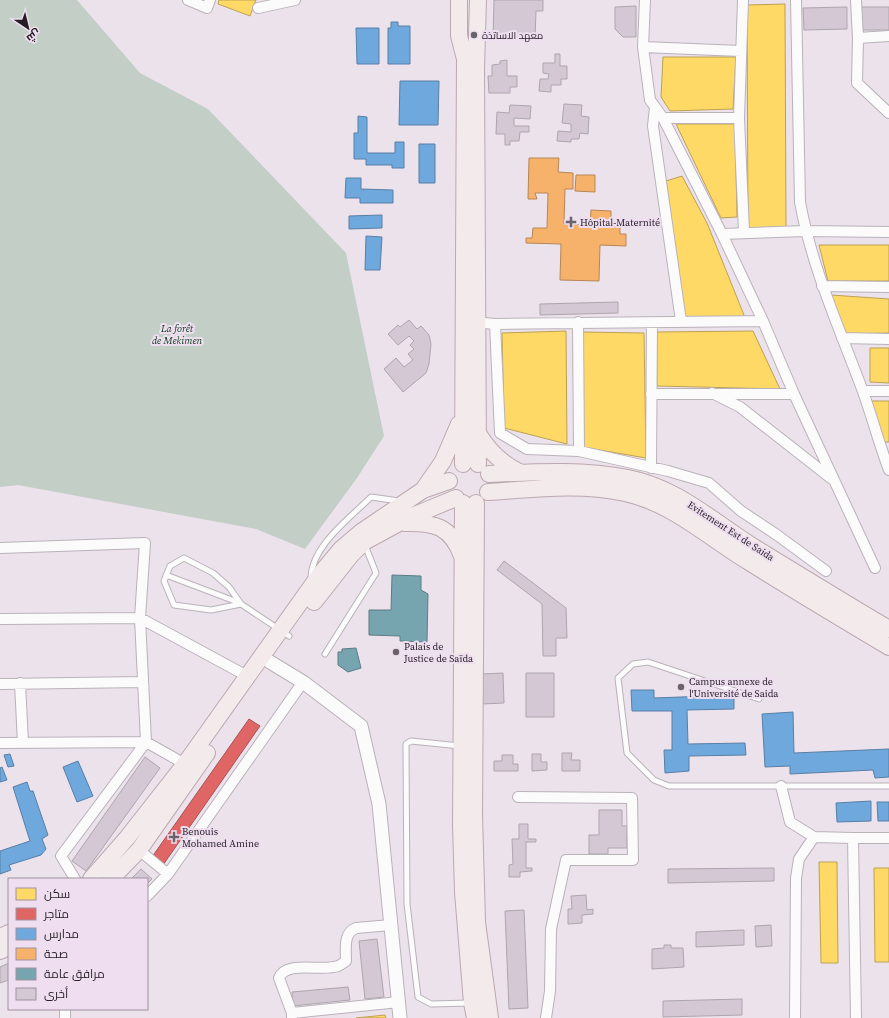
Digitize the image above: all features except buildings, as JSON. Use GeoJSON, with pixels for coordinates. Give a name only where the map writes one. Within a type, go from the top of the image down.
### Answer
{"type":"FeatureCollection","features":[{"type":"Feature","properties":{"kind":"main road"},"geometry":{"type":"LineString","coordinates":[[460,0],[459,36],[470,64]]}},
{"type":"Feature","properties":{"kind":"main road"},"geometry":{"type":"LineString","coordinates":[[466,0],[470,64],[470,322],[478,433],[477,467]]}},
{"type":"Feature","properties":{"kind":"main road"},"geometry":{"type":"LineString","coordinates":[[470,64],[472,0]]}},
{"type":"Feature","properties":{"kind":"main road"},"geometry":{"type":"LineString","coordinates":[[470,64],[478,0]]}},
{"type":"Feature","properties":{"kind":"main road"},"geometry":{"type":"LineString","coordinates":[[423,490],[448,451],[463,413],[470,322]]}},
{"type":"Feature","properties":{"kind":"main road"},"geometry":{"type":"LineString","coordinates":[[463,413],[477,467],[490,485],[471,499],[464,563],[461,825],[463,892],[474,1010]]}},
{"type":"Feature","properties":{"kind":"main road"},"geometry":{"type":"LineString","coordinates":[[478,433],[491,453],[500,461],[521,472]]}},
{"type":"Feature","properties":{"kind":"main road"},"geometry":{"type":"LineString","coordinates":[[471,499],[451,492],[449,480],[452,472],[477,467]]}},
{"type":"Feature","properties":{"kind":"main road","name":"Evitement Est de Saida"},"geometry":{"type":"LineString","coordinates":[[477,467],[521,472],[594,473],[629,478],[657,488],[685,501],[756,549],[889,629]]}},
{"type":"Feature","properties":{"kind":"main road"},"geometry":{"type":"LineString","coordinates":[[112,878],[139,850],[270,662],[311,587],[341,549],[361,532],[404,502],[423,490],[449,480]]}},
{"type":"Feature","properties":{"kind":"main road"},"geometry":{"type":"LineString","coordinates":[[92,878],[127,838],[185,764],[246,676],[285,634],[364,542],[410,517],[471,499],[560,488],[593,488],[625,493],[651,502],[677,515],[811,602],[889,647]]}},
{"type":"Feature","properties":{"kind":"main road"},"geometry":{"type":"LineString","coordinates":[[471,499],[474,815],[477,922],[490,1018]]}},
{"type":"Feature","properties":{"kind":"main road"},"geometry":{"type":"LineString","coordinates":[[400,523],[424,522],[446,531],[456,542],[464,563]]}},
{"type":"Feature","properties":{"kind":"street"},"geometry":{"type":"LineString","coordinates":[[188,0],[207,8],[210,0]]}},
{"type":"Feature","properties":{"kind":"street"},"geometry":{"type":"LineString","coordinates":[[261,0],[258,8],[296,0]]}},
{"type":"Feature","properties":{"kind":"street"},"geometry":{"type":"LineString","coordinates":[[644,0],[643,47],[650,100],[664,118],[722,234],[875,568]]}},
{"type":"Feature","properties":{"kind":"street"},"geometry":{"type":"LineString","coordinates":[[743,0],[739,118],[744,232]]}},
{"type":"Feature","properties":{"kind":"street"},"geometry":{"type":"LineString","coordinates":[[796,0],[800,202],[805,231],[822,286],[885,450],[889,470]]}},
{"type":"Feature","properties":{"kind":"street"},"geometry":{"type":"LineString","coordinates":[[856,0],[858,38],[857,83],[889,113]]}},
{"type":"Feature","properties":{"kind":"street"},"geometry":{"type":"LineString","coordinates":[[858,38],[889,36]]}},
{"type":"Feature","properties":{"kind":"street"},"geometry":{"type":"LineString","coordinates":[[643,47],[741,51]]}},
{"type":"Feature","properties":{"kind":"street"},"geometry":{"type":"LineString","coordinates":[[655,107],[653,126],[681,321]]}},
{"type":"Feature","properties":{"kind":"street"},"geometry":{"type":"LineString","coordinates":[[664,118],[739,118]]}},
{"type":"Feature","properties":{"kind":"street"},"geometry":{"type":"LineString","coordinates":[[722,234],[744,232],[805,231],[889,232]]}},
{"type":"Feature","properties":{"kind":"street"},"geometry":{"type":"LineString","coordinates":[[822,286],[889,287]]}},
{"type":"Feature","properties":{"kind":"street"},"geometry":{"type":"LineString","coordinates":[[470,322],[495,324],[763,321]]}},
{"type":"Feature","properties":{"kind":"street"},"geometry":{"type":"LineString","coordinates":[[578,322],[579,451]]}},
{"type":"Feature","properties":{"kind":"street"},"geometry":{"type":"LineString","coordinates":[[651,468],[652,323]]}},
{"type":"Feature","properties":{"kind":"street"},"geometry":{"type":"LineString","coordinates":[[495,324],[500,433],[527,449],[579,451],[709,483],[740,511],[777,534],[826,571]]}},
{"type":"Feature","properties":{"kind":"street"},"geometry":{"type":"LineString","coordinates":[[842,338],[889,339]]}},
{"type":"Feature","properties":{"kind":"street"},"geometry":{"type":"LineString","coordinates":[[863,391],[889,391]]}},
{"type":"Feature","properties":{"kind":"street"},"geometry":{"type":"LineString","coordinates":[[712,393],[740,407],[835,481]]}},
{"type":"Feature","properties":{"kind":"street"},"geometry":{"type":"LineString","coordinates":[[651,394],[794,394]]}},
{"type":"Feature","properties":{"kind":"street"},"geometry":{"type":"LineString","coordinates":[[0,548],[145,544],[140,618],[146,742],[61,856],[74,878]]}},
{"type":"Feature","properties":{"kind":"street"},"geometry":{"type":"LineString","coordinates":[[0,619],[140,618],[246,676]]}},
{"type":"Feature","properties":{"kind":"street"},"geometry":{"type":"LineString","coordinates":[[270,662],[303,682],[360,726],[378,804],[400,1018]]}},
{"type":"Feature","properties":{"kind":"street"},"geometry":{"type":"LineString","coordinates":[[0,684],[143,682]]}},
{"type":"Feature","properties":{"kind":"street"},"geometry":{"type":"LineString","coordinates":[[148,895],[168,874],[303,682]]}},
{"type":"Feature","properties":{"kind":"street"},"geometry":{"type":"LineString","coordinates":[[20,684],[23,743]]}},
{"type":"Feature","properties":{"kind":"street"},"geometry":{"type":"LineString","coordinates":[[0,743],[146,742],[185,764]]}},
{"type":"Feature","properties":{"kind":"street"},"geometry":{"type":"LineString","coordinates":[[782,786],[790,822],[814,836],[889,838]]}},
{"type":"Feature","properties":{"kind":"street"},"geometry":{"type":"LineString","coordinates":[[518,797],[632,798],[633,860],[566,860],[551,929],[550,991],[546,1018]]}},
{"type":"Feature","properties":{"kind":"street"},"geometry":{"type":"LineString","coordinates":[[795,1018],[796,878],[799,859],[814,836]]}},
{"type":"Feature","properties":{"kind":"street"},"geometry":{"type":"LineString","coordinates":[[853,838],[856,1018]]}},
{"type":"Feature","properties":{"kind":"street"},"geometry":{"type":"LineString","coordinates":[[139,850],[168,874]]}},
{"type":"Feature","properties":{"kind":"street"},"geometry":{"type":"LineString","coordinates":[[391,924],[356,928],[351,930],[347,934],[346,961],[338,966],[288,969],[281,973],[279,978],[292,1016],[332,1014],[399,1002]]}},
{"type":"Feature","properties":{"kind":"lane"},"geometry":{"type":"LineString","coordinates":[[311,587],[311,570],[315,558],[333,534],[372,498],[404,502]]}},
{"type":"Feature","properties":{"kind":"lane"},"geometry":{"type":"LineString","coordinates":[[325,654],[376,573],[364,542]]}},
{"type":"Feature","properties":{"kind":"lane"},"geometry":{"type":"LineString","coordinates":[[184,558],[213,573],[229,587],[241,604],[210,610],[174,605],[164,581],[170,566],[184,558]]}},
{"type":"Feature","properties":{"kind":"lane"},"geometry":{"type":"LineString","coordinates":[[166,575],[241,604],[285,634]]}},
{"type":"Feature","properties":{"kind":"lane"},"geometry":{"type":"LineString","coordinates":[[758,699],[648,662],[633,664],[618,678],[627,753],[654,780],[669,786],[889,786]]}},
{"type":"Feature","properties":{"kind":"lane"},"geometry":{"type":"LineString","coordinates":[[461,746],[411,741],[406,744],[407,904],[418,997],[431,1004],[474,1010]]}},
{"type":"Feature","properties":{"kind":"green space","name":"La forêt de Mekimen"},"geometry":{"type":"Polygon","coordinates":[[[0,0],[77,0],[140,73],[208,109],[346,253],[384,436],[357,478],[305,549],[256,529],[18,485],[0,487],[0,0]]]}},
{"type":"Feature","properties":{"kind":"place","name":"معهد الاساتذة"},"geometry":{"type":"Point","coordinates":[474,35]}},
{"type":"Feature","properties":{"kind":"place","name":"Hôpital-Maternité"},"geometry":{"type":"Point","coordinates":[571,222]}},
{"type":"Feature","properties":{"kind":"place","name":"Palais de Justice de Saïda"},"geometry":{"type":"Point","coordinates":[396,652]}},
{"type":"Feature","properties":{"kind":"place","name":"Campus annexe de l'Université de Saida"},"geometry":{"type":"Point","coordinates":[681,687]}},
{"type":"Feature","properties":{"kind":"place","name":"Benouis Mohamed Amine"},"geometry":{"type":"Point","coordinates":[174,837]}}]}
